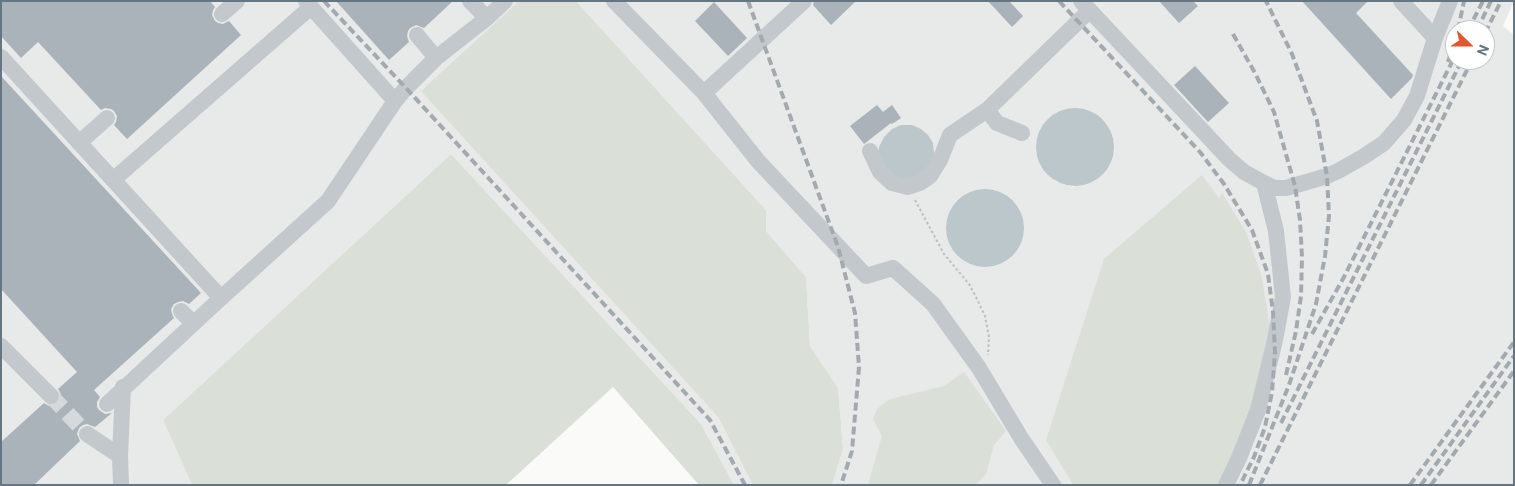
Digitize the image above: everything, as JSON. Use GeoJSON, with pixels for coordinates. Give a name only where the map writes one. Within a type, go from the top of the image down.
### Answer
{"type":"FeatureCollection","features":[{"type":"Feature","properties":{"kind":"lane"},"geometry":{"type":"LineString","coordinates":[[222,14],[237,1]]}},
{"type":"Feature","properties":{"kind":"lane"},"geometry":{"type":"LineString","coordinates":[[470,1],[487,18]]}},
{"type":"Feature","properties":{"kind":"lane"},"geometry":{"type":"LineString","coordinates":[[107,404],[123,387],[328,201],[395,101],[406,88],[436,58],[487,18],[505,1]]}},
{"type":"Feature","properties":{"kind":"lane"},"geometry":{"type":"LineString","coordinates":[[614,1],[704,93],[758,160],[866,276],[893,268],[933,304],[979,368],[1021,438],[1053,485]]}},
{"type":"Feature","properties":{"kind":"lane"},"geometry":{"type":"LineString","coordinates":[[704,93],[804,1]]}},
{"type":"Feature","properties":{"kind":"lane"},"geometry":{"type":"LineString","coordinates":[[1400,1],[1435,38]]}},
{"type":"Feature","properties":{"kind":"lane"},"geometry":{"type":"LineString","coordinates":[[870,151],[880,172],[892,183],[908,187],[920,183],[930,176],[940,160],[950,135],[988,110],[1085,6],[1229,159],[1244,172],[1264,183],[1274,188],[1286,188],[1327,176],[1363,158],[1384,142],[1404,120],[1418,96],[1435,38],[1450,1]]}},
{"type":"Feature","properties":{"kind":"lane"},"geometry":{"type":"LineString","coordinates":[[113,180],[309,4],[395,101]]}},
{"type":"Feature","properties":{"kind":"lane"},"geometry":{"type":"LineString","coordinates":[[417,35],[436,58]]}},
{"type":"Feature","properties":{"kind":"lane"},"geometry":{"type":"LineString","coordinates":[[1,57],[221,298]]}},
{"type":"Feature","properties":{"kind":"lane"},"geometry":{"type":"LineString","coordinates":[[988,110],[997,123],[1022,133]]}},
{"type":"Feature","properties":{"kind":"lane"},"geometry":{"type":"LineString","coordinates":[[79,143],[107,118]]}},
{"type":"Feature","properties":{"kind":"lane"},"geometry":{"type":"LineString","coordinates":[[1226,485],[1258,410],[1276,340],[1283,297],[1276,231],[1264,183]]}},
{"type":"Feature","properties":{"kind":"lane"},"geometry":{"type":"LineString","coordinates":[[182,311],[193,323]]}},
{"type":"Feature","properties":{"kind":"lane"},"geometry":{"type":"LineString","coordinates":[[1,346],[51,396]]}},
{"type":"Feature","properties":{"kind":"lane"},"geometry":{"type":"LineString","coordinates":[[121,485],[120,456],[123,387]]}},
{"type":"Feature","properties":{"kind":"lane"},"geometry":{"type":"LineString","coordinates":[[88,434],[120,456]]}},
{"type":"Feature","properties":{"kind":"path"},"geometry":{"type":"LineString","coordinates":[[908,187],[944,254],[968,284],[985,316],[989,337],[987,361]]}},
{"type":"Feature","properties":{"kind":"shaded area"},"geometry":{"type":"Polygon","coordinates":[[[1,1],[519,1],[422,91],[718,417],[753,485],[734,485],[701,424],[451,154],[163,420],[192,485],[1,485],[1,1]]]}},
{"type":"Feature","properties":{"kind":"shaded area"},"geometry":{"type":"Polygon","coordinates":[[[519,1],[576,1],[766,210],[766,231],[806,277],[810,346],[838,388],[843,449],[832,485],[753,485],[718,417],[421,91],[519,1]]]}},
{"type":"Feature","properties":{"kind":"shaded area"},"geometry":{"type":"Polygon","coordinates":[[[576,1],[1514,1],[1503,26],[1514,35],[1514,485],[1220,485],[1046,439],[1073,485],[832,485],[843,449],[838,388],[810,346],[806,277],[766,231],[766,210],[576,1]],[[1106,123],[1044,171],[1057,182],[1074,187],[1114,148],[1112,134],[1106,123]]]}},
{"type":"Feature","properties":{"kind":"shaded area"},"geometry":{"type":"Polygon","coordinates":[[[1075,108],[1090,111],[1103,119],[1111,132],[1114,147],[1111,162],[1103,175],[1090,183],[1075,186],[1060,183],[1047,175],[1039,162],[1036,147],[1039,132],[1047,119],[1060,111],[1075,108]]]}},
{"type":"Feature","properties":{"kind":"shaded area"},"geometry":{"type":"Polygon","coordinates":[[[901,125],[912,125],[921,129],[933,143],[934,154],[931,165],[913,179],[902,180],[891,176],[879,157],[879,147],[884,137],[892,129],[901,125]]]}},
{"type":"Feature","properties":{"kind":"shaded area"},"geometry":{"type":"Polygon","coordinates":[[[451,154],[701,424],[734,485],[699,485],[613,387],[506,485],[192,485],[163,420],[451,154]]]}},
{"type":"Feature","properties":{"kind":"shaded area"},"geometry":{"type":"Polygon","coordinates":[[[1202,175],[1219,198],[1222,193],[1246,232],[1261,274],[1270,326],[1254,401],[1220,485],[1073,485],[1046,440],[1104,259],[1202,175]]]}},
{"type":"Feature","properties":{"kind":"shaded area"},"geometry":{"type":"Polygon","coordinates":[[[985,189],[1000,192],[1013,200],[1021,213],[1024,228],[1021,243],[1013,256],[1000,264],[985,267],[970,264],[957,256],[949,243],[946,228],[949,213],[957,200],[970,192],[985,189]]]}},
{"type":"Feature","properties":{"kind":"shaded area"},"geometry":{"type":"Polygon","coordinates":[[[964,372],[1006,431],[994,445],[986,474],[975,485],[868,485],[882,436],[873,419],[877,409],[890,399],[944,386],[964,372]]]}},
{"type":"Feature","properties":{"kind":"building"},"geometry":{"type":"Polygon","coordinates":[[[1,1],[210,1],[215,7],[212,15],[215,21],[223,24],[229,21],[241,35],[127,139],[114,125],[117,116],[114,111],[105,108],[101,110],[38,42],[21,58],[1,36],[1,1]]]}},
{"type":"Feature","properties":{"kind":"building"},"geometry":{"type":"Polygon","coordinates":[[[336,1],[453,1],[424,28],[416,25],[410,28],[407,36],[409,42],[389,60],[336,1]]]}},
{"type":"Feature","properties":{"kind":"building"},"geometry":{"type":"Polygon","coordinates":[[[814,1],[856,1],[831,25],[813,5],[814,1]]]}},
{"type":"Feature","properties":{"kind":"building"},"geometry":{"type":"Polygon","coordinates":[[[988,1],[1009,1],[1023,16],[1012,27],[988,1]]]}},
{"type":"Feature","properties":{"kind":"building"},"geometry":{"type":"Polygon","coordinates":[[[1159,1],[1193,1],[1198,6],[1179,23],[1159,1]]]}},
{"type":"Feature","properties":{"kind":"building"},"geometry":{"type":"Polygon","coordinates":[[[1302,1],[1368,1],[1356,13],[1413,75],[1412,78],[1391,99],[1302,1]]]}},
{"type":"Feature","properties":{"kind":"building"},"geometry":{"type":"Polygon","coordinates":[[[714,2],[747,38],[728,56],[695,21],[714,2]]]}},
{"type":"Feature","properties":{"kind":"building"},"geometry":{"type":"Polygon","coordinates":[[[1195,66],[1229,103],[1208,122],[1174,85],[1195,66]]]}},
{"type":"Feature","properties":{"kind":"building"},"geometry":{"type":"Polygon","coordinates":[[[1,76],[201,293],[189,304],[183,301],[174,304],[171,309],[174,318],[94,390],[100,397],[97,402],[99,410],[105,414],[112,413],[95,427],[87,424],[79,428],[77,434],[80,441],[34,485],[1,485],[1,442],[44,403],[49,406],[58,403],[61,394],[58,389],[77,372],[1,289],[1,76]]]}},
{"type":"Feature","properties":{"kind":"building"},"geometry":{"type":"Polygon","coordinates":[[[877,105],[883,112],[892,105],[901,118],[891,123],[864,144],[850,126],[877,105]]]}},
{"type":"Feature","properties":{"kind":"tunnel"},"geometry":{"type":"LineString","coordinates":[[51,396],[87,434]]}},
{"type":"Feature","properties":{"kind":"railway"},"geometry":{"type":"LineString","coordinates":[[324,1],[710,420],[745,485]]}},
{"type":"Feature","properties":{"kind":"railway"},"geometry":{"type":"LineString","coordinates":[[748,1],[838,247],[855,313],[859,367],[852,451],[841,485]]}},
{"type":"Feature","properties":{"kind":"railway"},"geometry":{"type":"LineString","coordinates":[[1059,1],[1200,152],[1224,184],[1252,230],[1268,274],[1273,312],[1275,352],[1272,392],[1265,427],[1254,457],[1240,485]]}},
{"type":"Feature","properties":{"kind":"railway"},"geometry":{"type":"LineString","coordinates":[[1249,485],[1289,385],[1316,304],[1325,256],[1329,216],[1327,176],[1317,121],[1292,54],[1266,1]]}},
{"type":"Feature","properties":{"kind":"railway"},"geometry":{"type":"LineString","coordinates":[[1460,20],[1464,1]]}},
{"type":"Feature","properties":{"kind":"railway"},"geometry":{"type":"LineString","coordinates":[[1473,20],[1483,1]]}},
{"type":"Feature","properties":{"kind":"railway"},"geometry":{"type":"LineString","coordinates":[[1482,20],[1491,1]]}},
{"type":"Feature","properties":{"kind":"railway"},"geometry":{"type":"LineString","coordinates":[[1492,20],[1501,1]]}},
{"type":"Feature","properties":{"kind":"railway"},"geometry":{"type":"LineString","coordinates":[[1233,34],[1274,112],[1295,186],[1300,220],[1302,257],[1301,296],[1296,331],[1286,375]]}},
{"type":"Feature","properties":{"kind":"railway"},"geometry":{"type":"LineString","coordinates":[[1312,334],[1344,277],[1448,70]]}},
{"type":"Feature","properties":{"kind":"railway"},"geometry":{"type":"LineString","coordinates":[[1281,423],[1457,70]]}},
{"type":"Feature","properties":{"kind":"railway"},"geometry":{"type":"LineString","coordinates":[[1260,485],[1467,70]]}},
{"type":"Feature","properties":{"kind":"railway"},"geometry":{"type":"LineString","coordinates":[[1410,485],[1514,342]]}},
{"type":"Feature","properties":{"kind":"railway"},"geometry":{"type":"LineString","coordinates":[[1421,485],[1514,356]]}},
{"type":"Feature","properties":{"kind":"railway"},"geometry":{"type":"LineString","coordinates":[[1431,485],[1514,371]]}}]}
